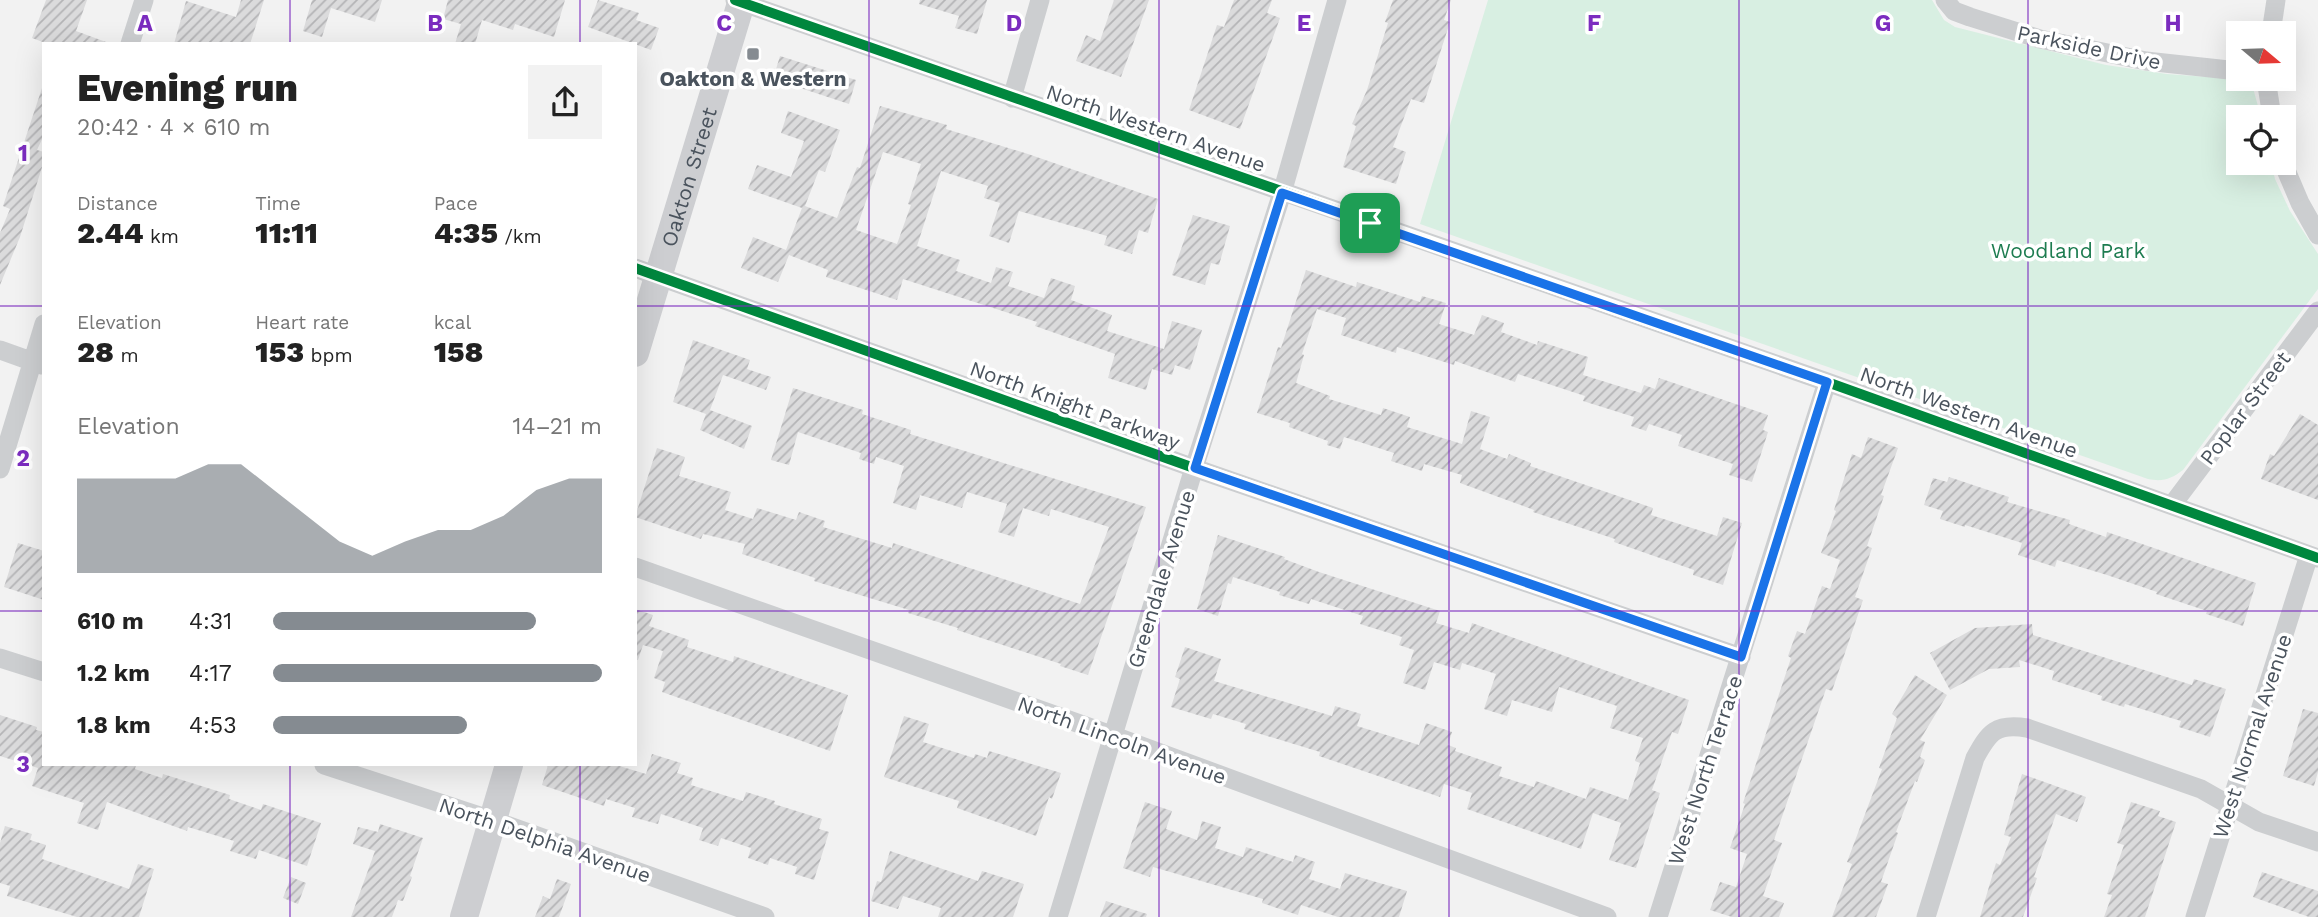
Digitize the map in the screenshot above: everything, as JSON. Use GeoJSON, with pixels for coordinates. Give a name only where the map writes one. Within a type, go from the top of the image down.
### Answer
{"type":"FeatureCollection","features":[{"type":"Feature","properties":{"kind":"main road","name":"Oakton Street"},"geometry":{"type":"LineString","coordinates":[[637,340],[647,272],[739,1]]}},
{"type":"Feature","properties":{"kind":"main road"},"geometry":{"type":"LineString","coordinates":[[464,917],[509,766]]}},
{"type":"Feature","properties":{"kind":"street"},"geometry":{"type":"LineString","coordinates":[[131,42],[144,0]]}},
{"type":"Feature","properties":{"kind":"street"},"geometry":{"type":"LineString","coordinates":[[1012,98],[1040,0]]}},
{"type":"Feature","properties":{"kind":"street","name":"Greendale Avenue"},"geometry":{"type":"LineString","coordinates":[[1058,917],[1282,193],[1337,0]]}},
{"type":"Feature","properties":{"kind":"street"},"geometry":{"type":"LineString","coordinates":[[2273,21],[2276,0]]}},
{"type":"Feature","properties":{"kind":"street","name":"North Western Avenue"},"geometry":{"type":"LineString","coordinates":[[739,1],[1827,382],[2314,556]]}},
{"type":"Feature","properties":{"kind":"street","name":"Parkside Drive"},"geometry":{"type":"LineString","coordinates":[[1945,1],[1954,11],[1970,18],[2040,39],[2146,61],[2226,70]]}},
{"type":"Feature","properties":{"kind":"street"},"geometry":{"type":"LineString","coordinates":[[2288,175],[2318,235]]}},
{"type":"Feature","properties":{"kind":"street","name":"North Knight Parkway"},"geometry":{"type":"LineString","coordinates":[[647,272],[1195,468],[1741,657]]}},
{"type":"Feature","properties":{"kind":"street","name":"Poplar Street"},"geometry":{"type":"LineString","coordinates":[[2172,505],[2318,312]]}},
{"type":"Feature","properties":{"kind":"street"},"geometry":{"type":"LineString","coordinates":[[0,469],[38,364],[42,337]]}},
{"type":"Feature","properties":{"kind":"street"},"geometry":{"type":"LineString","coordinates":[[0,351],[38,364]]}},
{"type":"Feature","properties":{"kind":"street","name":"West North Terrace"},"geometry":{"type":"LineString","coordinates":[[1658,917],[1827,382]]}},
{"type":"Feature","properties":{"kind":"street","name":"West Normal Avenue"},"geometry":{"type":"LineString","coordinates":[[2195,917],[2314,556]]}},
{"type":"Feature","properties":{"kind":"street","name":"North Lincoln Avenue"},"geometry":{"type":"LineString","coordinates":[[637,568],[1114,736],[1608,917]]}},
{"type":"Feature","properties":{"kind":"street"},"geometry":{"type":"LineString","coordinates":[[0,658],[42,671]]}},
{"type":"Feature","properties":{"kind":"street"},"geometry":{"type":"LineString","coordinates":[[1926,917],[1975,758],[1985,738],[1998,728],[2011,725],[2040,732],[2201,789],[2259,822],[2318,842]]}},
{"type":"Feature","properties":{"kind":"street","name":"North Delphia Avenue"},"geometry":{"type":"LineString","coordinates":[[327,766],[492,820],[765,917]]}},
{"type":"Feature","properties":{"kind":"green space","name":"Woodland Park"},"geometry":{"type":"Polygon","coordinates":[[[1488,0],[1932,0],[1944,20],[1955,27],[2106,65],[2167,74],[2226,78],[2226,91],[2254,91],[2258,105],[2226,105],[2226,175],[2274,175],[2290,211],[2318,254],[2318,289],[2183,470],[2175,476],[2158,480],[2148,479],[1420,224],[1488,0]]]}},
{"type":"Feature","properties":{"kind":"building"},"geometry":{"type":"Polygon","coordinates":[[[46,0],[87,0],[76,31],[106,42],[43,42],[32,38],[46,0]]]}},
{"type":"Feature","properties":{"kind":"building"},"geometry":{"type":"Polygon","coordinates":[[[241,0],[264,0],[251,42],[175,42],[186,1],[236,17],[241,0]]]}},
{"type":"Feature","properties":{"kind":"building"},"geometry":{"type":"Polygon","coordinates":[[[312,0],[382,0],[375,22],[331,8],[322,37],[303,31],[312,0]]]}},
{"type":"Feature","properties":{"kind":"building"},"geometry":{"type":"Polygon","coordinates":[[[448,0],[565,0],[554,37],[515,24],[513,30],[482,20],[476,42],[456,42],[461,24],[443,19],[448,0]]]}},
{"type":"Feature","properties":{"kind":"building"},"geometry":{"type":"Polygon","coordinates":[[[598,0],[639,13],[636,20],[659,28],[651,50],[637,45],[637,42],[629,42],[588,27],[598,0]]]}},
{"type":"Feature","properties":{"kind":"building"},"geometry":{"type":"Polygon","coordinates":[[[920,0],[987,0],[977,34],[955,28],[959,16],[919,4],[920,0]]]}},
{"type":"Feature","properties":{"kind":"building"},"geometry":{"type":"Polygon","coordinates":[[[1114,0],[1149,0],[1121,77],[1076,61],[1086,35],[1100,41],[1114,0]]]}},
{"type":"Feature","properties":{"kind":"building"},"geometry":{"type":"Polygon","coordinates":[[[1234,0],[1272,0],[1267,13],[1280,18],[1240,129],[1189,110],[1217,25],[1224,27],[1234,0]]]}},
{"type":"Feature","properties":{"kind":"building"},"geometry":{"type":"Polygon","coordinates":[[[1393,0],[1451,0],[1444,20],[1450,22],[1424,103],[1411,99],[1393,147],[1406,152],[1396,184],[1343,167],[1356,126],[1352,124],[1367,90],[1393,0]]]}},
{"type":"Feature","properties":{"kind":"building"},"geometry":{"type":"Polygon","coordinates":[[[780,56],[856,80],[849,104],[773,79],[780,56]]]}},
{"type":"Feature","properties":{"kind":"building"},"geometry":{"type":"Polygon","coordinates":[[[42,88],[42,139],[37,150],[42,151],[42,167],[20,237],[0,285],[0,233],[10,209],[3,206],[42,88]]]}},
{"type":"Feature","properties":{"kind":"building"},"geometry":{"type":"Polygon","coordinates":[[[880,106],[947,125],[946,129],[1158,199],[1148,233],[1139,230],[1132,254],[1104,245],[1107,236],[1019,211],[1009,243],[989,236],[1000,203],[984,198],[988,186],[941,171],[917,246],[960,260],[956,271],[991,283],[996,267],[1013,272],[1008,286],[1044,298],[1051,278],[1075,286],[1071,300],[1112,315],[1107,331],[1164,349],[1172,321],[1202,330],[1190,370],[1175,365],[1172,375],[1152,369],[1146,390],[1108,378],[1115,354],[1035,326],[1037,322],[903,279],[897,300],[826,277],[828,270],[789,255],[778,282],[741,268],[753,237],[786,250],[802,208],[748,189],[757,165],[791,177],[804,141],[781,133],[788,111],[840,130],[825,172],[819,170],[805,206],[837,218],[857,167],[860,168],[880,106]],[[883,152],[856,230],[897,244],[911,205],[908,204],[921,164],[883,152]]]}},
{"type":"Feature","properties":{"kind":"building"},"geometry":{"type":"Polygon","coordinates":[[[1193,215],[1230,226],[1219,265],[1211,263],[1205,285],[1172,275],[1193,215]]]}},
{"type":"Feature","properties":{"kind":"building"},"geometry":{"type":"Polygon","coordinates":[[[1306,270],[1356,287],[1357,282],[1420,302],[1422,296],[1446,303],[1439,324],[1474,335],[1482,315],[1504,323],[1501,332],[1537,345],[1538,341],[1588,357],[1583,375],[1641,393],[1644,385],[1655,389],[1659,378],[1768,415],[1763,430],[1768,432],[1752,482],[1729,475],[1733,464],[1678,446],[1682,435],[1649,424],[1646,431],[1631,426],[1634,417],[1583,401],[1585,396],[1518,374],[1515,382],[1455,361],[1454,365],[1397,347],[1396,353],[1341,335],[1346,318],[1317,309],[1302,354],[1304,355],[1296,383],[1330,396],[1329,399],[1381,415],[1383,408],[1410,417],[1407,427],[1462,444],[1471,411],[1490,417],[1480,449],[1507,459],[1509,454],[1531,463],[1530,466],[1653,508],[1651,515],[1717,536],[1723,517],[1742,523],[1723,585],[1693,575],[1694,570],[1614,542],[1615,539],[1533,512],[1534,510],[1460,483],[1462,475],[1424,464],[1422,471],[1391,461],[1394,453],[1344,437],[1340,449],[1327,445],[1328,441],[1289,427],[1290,423],[1257,413],[1306,270]]]}},
{"type":"Feature","properties":{"kind":"building"},"geometry":{"type":"Polygon","coordinates":[[[693,340],[750,360],[747,369],[771,377],[766,390],[723,375],[710,410],[752,426],[744,449],[700,430],[706,414],[673,402],[693,340]]]}},
{"type":"Feature","properties":{"kind":"building"},"geometry":{"type":"Polygon","coordinates":[[[793,388],[863,410],[862,414],[911,430],[910,434],[1146,507],[1088,675],[957,630],[958,628],[908,613],[909,610],[814,581],[815,578],[742,554],[745,544],[703,534],[701,539],[637,518],[657,448],[685,457],[679,476],[731,492],[725,510],[753,519],[757,508],[796,520],[799,512],[825,521],[823,527],[892,548],[893,543],[1080,604],[1109,527],[1051,509],[1049,516],[1023,508],[1014,537],[998,532],[1007,504],[967,492],[962,508],[920,495],[916,510],[893,503],[904,466],[876,457],[874,464],[859,459],[861,453],[798,432],[789,465],[771,460],[793,388]]]}},
{"type":"Feature","properties":{"kind":"building"},"geometry":{"type":"Polygon","coordinates":[[[2300,414],[2318,425],[2318,500],[2261,479],[2270,454],[2274,456],[2300,414]]]}},
{"type":"Feature","properties":{"kind":"building"},"geometry":{"type":"Polygon","coordinates":[[[1868,437],[1898,448],[1881,495],[1884,496],[1867,546],[1872,548],[1855,597],[1863,600],[1832,691],[1826,689],[1774,840],[1782,843],[1763,896],[1784,903],[1779,917],[1732,917],[1710,910],[1720,882],[1736,887],[1747,854],[1730,848],[1745,804],[1743,803],[1791,658],[1788,656],[1797,631],[1805,634],[1822,586],[1830,589],[1840,560],[1821,553],[1852,454],[1861,458],[1868,437]]]}},
{"type":"Feature","properties":{"kind":"building"},"geometry":{"type":"Polygon","coordinates":[[[1949,477],[2009,497],[2007,502],[2070,520],[2069,524],[2106,537],[2107,532],[2256,583],[2243,626],[2107,575],[2057,560],[2055,567],[2018,555],[2022,543],[1940,519],[1943,511],[1924,505],[1933,478],[1947,482],[1949,477]]]}},
{"type":"Feature","properties":{"kind":"building"},"geometry":{"type":"Polygon","coordinates":[[[1218,535],[1285,557],[1284,559],[1319,572],[1440,611],[1436,623],[1469,633],[1472,623],[1689,700],[1678,734],[1672,732],[1652,790],[1660,793],[1636,868],[1609,860],[1621,823],[1593,813],[1581,849],[1467,809],[1472,793],[1444,784],[1440,797],[1319,756],[1320,752],[1244,729],[1246,724],[1213,714],[1211,719],[1171,707],[1180,679],[1175,677],[1185,647],[1221,659],[1214,681],[1332,716],[1335,706],[1361,714],[1357,726],[1419,745],[1426,723],[1452,732],[1448,745],[1456,748],[1455,751],[1502,767],[1499,776],[1534,787],[1536,781],[1586,799],[1590,787],[1628,800],[1640,763],[1635,761],[1643,738],[1610,728],[1617,706],[1559,687],[1552,712],[1512,700],[1507,716],[1484,709],[1496,674],[1462,663],[1460,670],[1434,662],[1425,690],[1403,683],[1414,650],[1399,645],[1402,637],[1360,624],[1363,616],[1311,599],[1309,604],[1279,595],[1280,592],[1233,577],[1231,584],[1228,583],[1218,616],[1197,609],[1218,535]]]}},
{"type":"Feature","properties":{"kind":"building"},"geometry":{"type":"Polygon","coordinates":[[[18,543],[42,550],[42,599],[4,587],[18,543]]]}},
{"type":"Feature","properties":{"kind":"building"},"geometry":{"type":"Polygon","coordinates":[[[637,610],[653,615],[649,626],[689,640],[687,647],[733,662],[734,656],[848,695],[830,751],[662,692],[665,682],[654,678],[663,651],[643,645],[638,660],[637,610]]]}},
{"type":"Feature","properties":{"kind":"building"},"geometry":{"type":"Polygon","coordinates":[[[2032,624],[2033,635],[2192,685],[2194,679],[2226,689],[2210,737],[2179,727],[2181,721],[2125,704],[2124,707],[2101,700],[2102,696],[2052,680],[2054,671],[2019,660],[2020,667],[1989,669],[1950,690],[1930,653],[1975,628],[2032,624]]]}},
{"type":"Feature","properties":{"kind":"building"},"geometry":{"type":"Polygon","coordinates":[[[1915,675],[1947,695],[1920,740],[1925,742],[1920,757],[1925,760],[1896,832],[1898,833],[1881,882],[1888,884],[1876,917],[1832,917],[1852,864],[1847,862],[1882,769],[1879,768],[1897,718],[1892,714],[1915,675]]]}},
{"type":"Feature","properties":{"kind":"building"},"geometry":{"type":"Polygon","coordinates":[[[2303,709],[2318,713],[2318,772],[2314,786],[2283,776],[2303,709]]]}},
{"type":"Feature","properties":{"kind":"building"},"geometry":{"type":"Polygon","coordinates":[[[0,715],[37,727],[36,730],[42,732],[42,766],[136,766],[135,769],[162,778],[163,774],[230,795],[229,799],[261,810],[263,804],[321,823],[307,866],[259,850],[256,859],[230,851],[234,841],[188,827],[187,831],[107,802],[98,830],[77,823],[84,803],[32,786],[38,768],[0,756],[0,715]]]}},
{"type":"Feature","properties":{"kind":"building"},"geometry":{"type":"Polygon","coordinates":[[[904,716],[929,724],[923,742],[974,758],[975,754],[987,758],[989,751],[1061,773],[1052,799],[1049,797],[1036,836],[957,808],[959,801],[884,777],[904,716]]]}},
{"type":"Feature","properties":{"kind":"building"},"geometry":{"type":"Polygon","coordinates":[[[652,754],[681,763],[677,773],[693,778],[691,785],[743,801],[746,792],[822,819],[819,829],[829,832],[814,880],[795,874],[797,867],[770,858],[768,865],[748,858],[751,848],[721,838],[718,846],[699,840],[703,828],[661,814],[658,824],[632,817],[635,808],[606,799],[604,806],[542,785],[548,766],[619,766],[646,774],[652,754]]]}},
{"type":"Feature","properties":{"kind":"building"},"geometry":{"type":"Polygon","coordinates":[[[2022,774],[2086,797],[2077,822],[2056,814],[2023,917],[1980,917],[1996,863],[2000,865],[2011,837],[2004,835],[2022,774]]]}},
{"type":"Feature","properties":{"kind":"building"},"geometry":{"type":"Polygon","coordinates":[[[1145,802],[1172,811],[1166,829],[1197,840],[1202,821],[1221,827],[1215,848],[1243,857],[1246,847],[1293,862],[1295,855],[1315,862],[1309,879],[1340,889],[1345,873],[1407,891],[1399,917],[1338,917],[1301,905],[1298,915],[1262,903],[1263,899],[1153,867],[1150,877],[1123,868],[1145,802]]]}},
{"type":"Feature","properties":{"kind":"building"},"geometry":{"type":"Polygon","coordinates":[[[2131,802],[2160,811],[2158,816],[2176,822],[2145,917],[2104,917],[2112,895],[2107,894],[2124,845],[2117,843],[2131,802]]]}},
{"type":"Feature","properties":{"kind":"building"},"geometry":{"type":"Polygon","coordinates":[[[380,824],[423,838],[410,876],[412,877],[403,901],[398,900],[392,917],[351,917],[375,851],[353,844],[358,827],[378,832],[380,824]]]}},
{"type":"Feature","properties":{"kind":"building"},"geometry":{"type":"Polygon","coordinates":[[[5,826],[32,834],[30,840],[46,845],[42,859],[129,889],[138,864],[154,869],[139,917],[77,917],[7,896],[10,886],[0,883],[0,843],[5,826]]]}},
{"type":"Feature","properties":{"kind":"building"},"geometry":{"type":"Polygon","coordinates":[[[890,851],[978,881],[982,871],[1024,884],[1013,917],[938,917],[941,908],[903,896],[898,909],[871,901],[877,881],[881,882],[890,851]]]}},
{"type":"Feature","properties":{"kind":"building"},"geometry":{"type":"Polygon","coordinates":[[[2262,872],[2318,891],[2318,917],[2309,917],[2253,897],[2262,872]]]}},
{"type":"Feature","properties":{"kind":"building"},"geometry":{"type":"Polygon","coordinates":[[[291,877],[306,883],[298,904],[283,898],[291,877]]]}},
{"type":"Feature","properties":{"kind":"building"},"geometry":{"type":"Polygon","coordinates":[[[557,879],[571,884],[559,917],[535,917],[543,896],[550,899],[557,879]]]}},
{"type":"Feature","properties":{"kind":"building"},"geometry":{"type":"Polygon","coordinates":[[[1106,901],[1147,914],[1146,917],[1100,917],[1106,901]]]}},
{"type":"Feature","properties":{"kind":"cycle path"},"geometry":{"type":"LineString","coordinates":[[735,0],[1827,382],[2318,558]]}},
{"type":"Feature","properties":{"kind":"cycle path"},"geometry":{"type":"LineString","coordinates":[[637,269],[1194,468],[1741,657]]}},
{"type":"Feature","properties":{"kind":"place","name":"Oakton & Western"},"geometry":{"type":"Point","coordinates":[753,54]}},
{"type":"Feature","properties":{"kind":"route"},"geometry":{"type":"LineString","coordinates":[[1282,193],[1370,223],[1827,382],[1741,657],[1195,468],[1282,193]]}}]}
